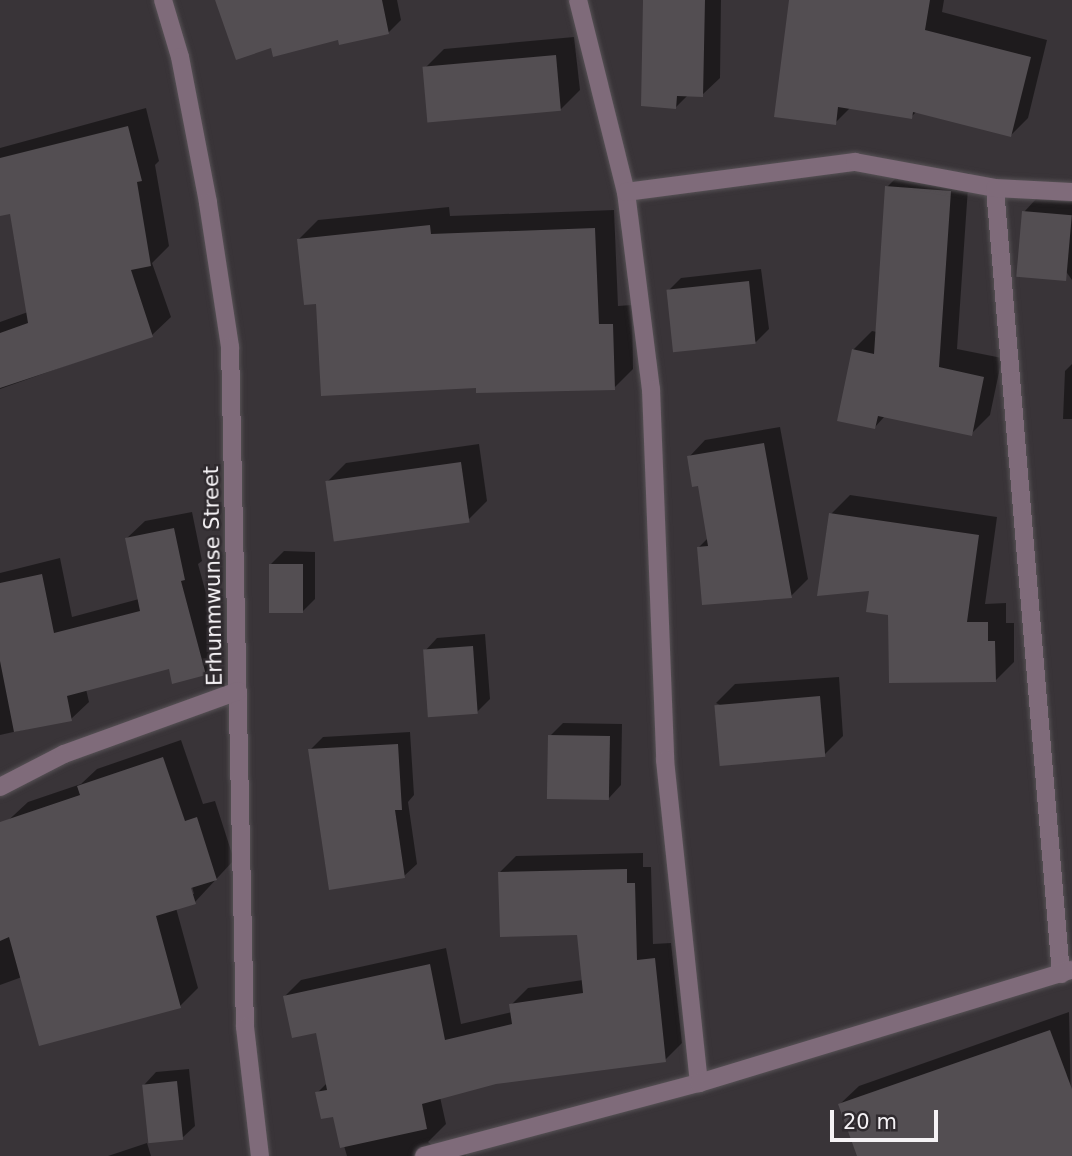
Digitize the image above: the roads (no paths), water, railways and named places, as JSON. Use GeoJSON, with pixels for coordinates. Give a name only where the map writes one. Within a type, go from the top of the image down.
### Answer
{"type":"FeatureCollection","features":[{"type":"Feature","properties":{"kind":"street","name":"Erhunmwunse Street"},"geometry":{"type":"LineString","coordinates":[[163,0],[180,57],[208,203],[230,346],[245,1027],[260,1156]]}},
{"type":"Feature","properties":{"kind":"street"},"geometry":{"type":"LineString","coordinates":[[578,0],[626,192],[651,389],[665,760],[699,1083]]}},
{"type":"Feature","properties":{"kind":"street"},"geometry":{"type":"LineString","coordinates":[[626,192],[855,162],[995,188],[1072,192]]}},
{"type":"Feature","properties":{"kind":"street"},"geometry":{"type":"LineString","coordinates":[[424,1156],[699,1083],[1066,972],[995,188]]}},
{"type":"Feature","properties":{"kind":"street"},"geometry":{"type":"LineString","coordinates":[[0,787],[64,754],[239,691]]}}]}
